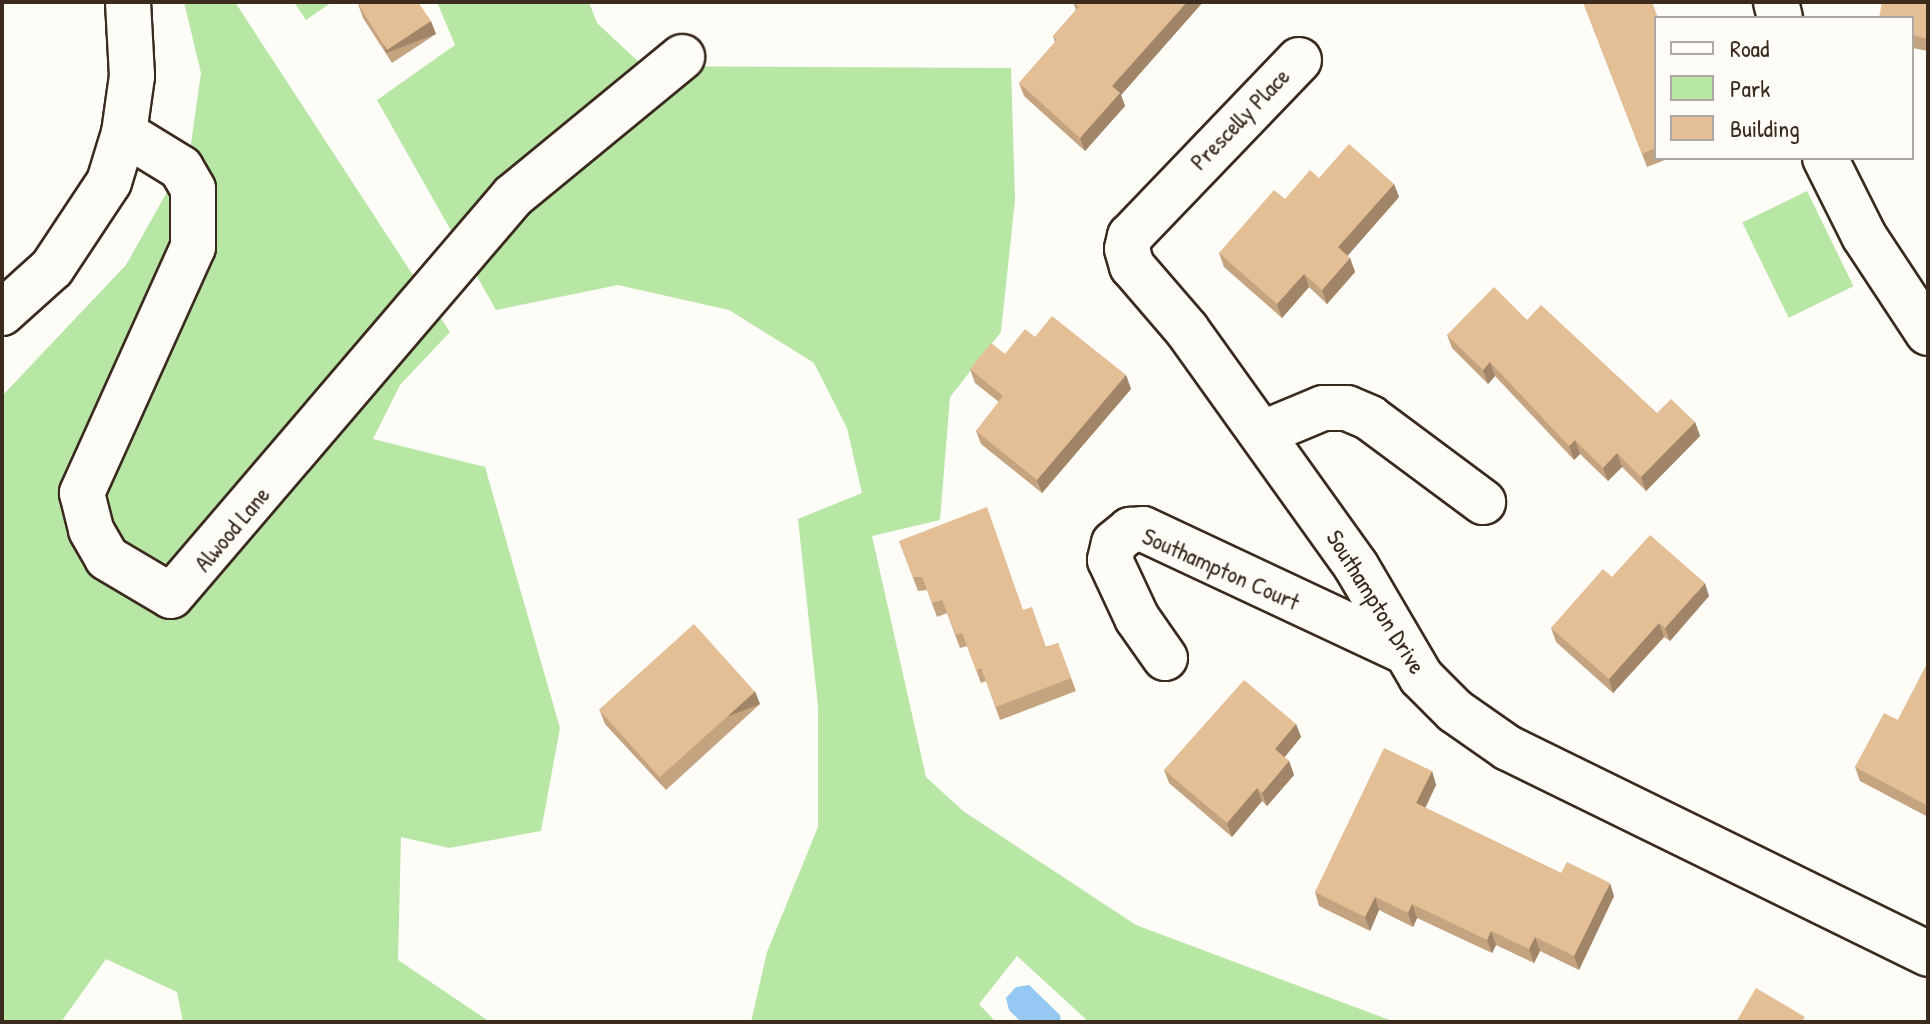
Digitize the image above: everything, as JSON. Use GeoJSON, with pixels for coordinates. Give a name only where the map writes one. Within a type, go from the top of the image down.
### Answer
{"type":"FeatureCollection","features":[{"type":"Feature","properties":{"kind":"street"},"geometry":{"type":"LineString","coordinates":[[2,313],[52,268],[98,205],[124,133],[132,76],[128,2]]}},
{"type":"Feature","properties":{"kind":"street","name":"Alwood Lane"},"geometry":{"type":"LineString","coordinates":[[124,133],[181,168],[193,189],[193,247],[82,493],[91,530],[107,558],[171,596],[513,196],[682,57]]}},
{"type":"Feature","properties":{"kind":"street","name":"Prescelly Place"},"geometry":{"type":"LineString","coordinates":[[1182,179],[1299,60]]}},
{"type":"Feature","properties":{"kind":"street"},"geometry":{"type":"LineString","coordinates":[[1826,160],[1864,236],[1928,333]]}},
{"type":"Feature","properties":{"kind":"street","name":"Southampton Drive"},"geometry":{"type":"LineString","coordinates":[[1182,179],[1130,236],[1132,266],[1263,433],[1356,566],[1405,652],[1455,711],[1508,748],[1928,954]]}},
{"type":"Feature","properties":{"kind":"street"},"geometry":{"type":"LineString","coordinates":[[1263,433],[1323,408],[1347,408],[1370,418],[1483,502]]}},
{"type":"Feature","properties":{"kind":"street","name":"Southampton Court"},"geometry":{"type":"LineString","coordinates":[[1165,658],[1143,630],[1112,569],[1114,543],[1130,530],[1158,536],[1405,652]]}},
{"type":"Feature","properties":{"kind":"green space"},"geometry":{"type":"Polygon","coordinates":[[[184,2],[235,2],[450,332],[400,385],[373,439],[485,467],[560,728],[541,831],[449,848],[401,837],[398,960],[490,1022],[183,1022],[177,992],[106,959],[61,1022],[2,1022],[2,396],[126,265],[190,151],[201,73],[184,2]]]}},
{"type":"Feature","properties":{"kind":"green space"},"geometry":{"type":"Polygon","coordinates":[[[294,2],[332,2],[306,20],[294,2]]]}},
{"type":"Feature","properties":{"kind":"green space"},"geometry":{"type":"Polygon","coordinates":[[[437,2],[589,2],[597,23],[643,66],[1011,68],[1015,200],[1001,332],[950,397],[940,520],[872,536],[926,777],[963,811],[1136,925],[1395,1022],[1089,1022],[1017,956],[979,1004],[996,1022],[751,1022],[767,952],[818,827],[818,706],[798,519],[862,493],[847,428],[814,363],[729,310],[618,285],[496,310],[377,100],[455,45],[437,2]]]}},
{"type":"Feature","properties":{"kind":"green space"},"geometry":{"type":"Polygon","coordinates":[[[1807,191],[1853,286],[1789,318],[1742,223],[1807,191]]]}},
{"type":"Feature","properties":{"kind":"water"},"geometry":{"type":"Polygon","coordinates":[[[1029,985],[1060,1015],[1061,1022],[1021,1022],[1009,1010],[1006,998],[1016,987],[1029,985]]]}},
{"type":"Feature","properties":{"kind":"building"},"geometry":{"type":"Polygon","coordinates":[[[418,2],[431,21],[387,50],[358,4],[418,2]]]}},
{"type":"Feature","properties":{"kind":"building"},"geometry":{"type":"Polygon","coordinates":[[[1073,2],[1187,2],[1112,86],[1120,93],[1080,138],[1019,83],[1057,40],[1053,36],[1079,7],[1073,2]]]}},
{"type":"Feature","properties":{"kind":"building"},"geometry":{"type":"Polygon","coordinates":[[[1583,2],[1652,2],[1657,16],[1654,16],[1654,149],[1642,154],[1583,2]]]}},
{"type":"Feature","properties":{"kind":"building"},"geometry":{"type":"Polygon","coordinates":[[[1882,2],[1928,2],[1928,39],[1914,36],[1914,16],[1879,16],[1882,2]]]}},
{"type":"Feature","properties":{"kind":"building"},"geometry":{"type":"Polygon","coordinates":[[[1349,144],[1394,184],[1338,247],[1350,258],[1322,290],[1304,274],[1277,304],[1219,253],[1274,190],[1285,199],[1310,170],[1319,178],[1349,144]]]}},
{"type":"Feature","properties":{"kind":"building"},"geometry":{"type":"Polygon","coordinates":[[[1494,287],[1527,320],[1541,305],[1657,413],[1671,399],[1695,422],[1641,477],[1617,453],[1603,468],[1575,440],[1569,446],[1490,362],[1483,370],[1447,335],[1494,287]]]}},
{"type":"Feature","properties":{"kind":"building"},"geometry":{"type":"Polygon","coordinates":[[[1052,316],[1126,375],[1037,480],[976,431],[1003,396],[970,369],[991,343],[1005,354],[1025,329],[1035,337],[1052,316]]]}},
{"type":"Feature","properties":{"kind":"building"},"geometry":{"type":"Polygon","coordinates":[[[987,507],[1023,610],[1032,607],[1046,647],[1058,643],[1071,678],[996,707],[981,668],[976,670],[962,633],[956,635],[942,600],[932,603],[922,577],[913,577],[899,541],[987,507]]]}},
{"type":"Feature","properties":{"kind":"building"},"geometry":{"type":"Polygon","coordinates":[[[1650,535],[1705,583],[1665,628],[1659,623],[1609,679],[1551,628],[1603,569],[1612,577],[1650,535]]]}},
{"type":"Feature","properties":{"kind":"building"},"geometry":{"type":"Polygon","coordinates":[[[694,624],[755,692],[660,777],[599,710],[694,624]]]}},
{"type":"Feature","properties":{"kind":"building"},"geometry":{"type":"Polygon","coordinates":[[[1928,662],[1928,806],[1855,767],[1884,713],[1898,720],[1928,662]]]}},
{"type":"Feature","properties":{"kind":"building"},"geometry":{"type":"Polygon","coordinates":[[[1244,680],[1296,724],[1275,749],[1289,761],[1262,793],[1257,788],[1227,823],[1164,770],[1244,680]]]}},
{"type":"Feature","properties":{"kind":"building"},"geometry":{"type":"Polygon","coordinates":[[[1384,748],[1432,771],[1416,803],[1561,873],[1567,862],[1610,883],[1574,956],[1535,937],[1529,949],[1491,931],[1487,940],[1412,904],[1408,913],[1375,897],[1365,917],[1315,892],[1384,748]]]}},
{"type":"Feature","properties":{"kind":"building"},"geometry":{"type":"Polygon","coordinates":[[[1756,988],[1805,1017],[1802,1022],[1736,1022],[1756,988]]]}}]}
